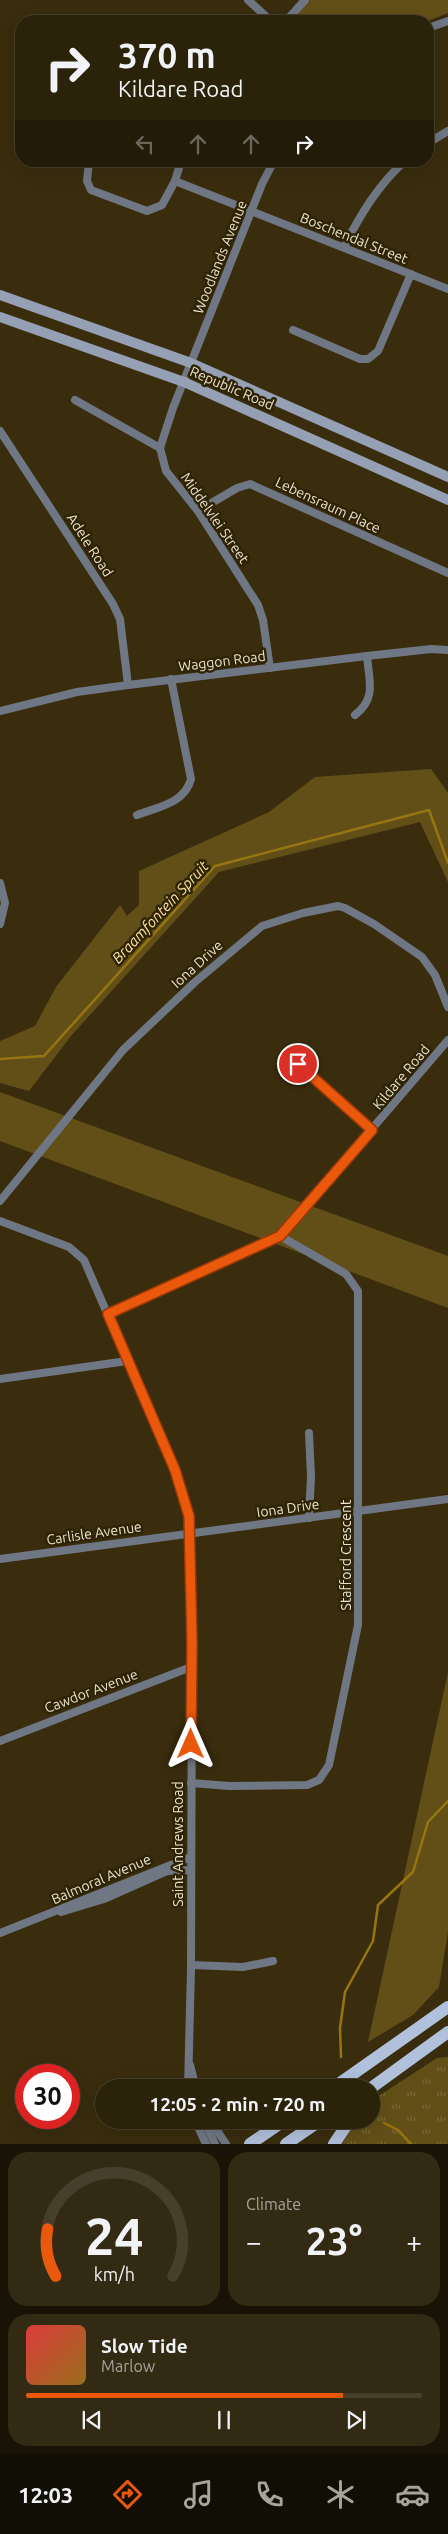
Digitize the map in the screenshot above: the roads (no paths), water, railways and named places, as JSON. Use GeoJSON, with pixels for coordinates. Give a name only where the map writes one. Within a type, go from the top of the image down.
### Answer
{"type":"FeatureCollection","features":[{"type":"Feature","properties":{"kind":"main road","name":"Republic Road"},"geometry":{"type":"LineString","coordinates":[[0,295],[191,363],[448,477]]}},
{"type":"Feature","properties":{"kind":"main road","name":"Republic Road"},"geometry":{"type":"LineString","coordinates":[[0,317],[184,382],[448,500]]}},
{"type":"Feature","properties":{"kind":"main road"},"geometry":{"type":"LineString","coordinates":[[346,2079],[448,2007]]}},
{"type":"Feature","properties":{"kind":"main road"},"geometry":{"type":"LineString","coordinates":[[380,2084],[448,2032]]}},
{"type":"Feature","properties":{"kind":"main road"},"geometry":{"type":"LineString","coordinates":[[250,2144],[272,2129]]}},
{"type":"Feature","properties":{"kind":"main road"},"geometry":{"type":"LineString","coordinates":[[286,2144],[308,2129]]}},
{"type":"Feature","properties":{"kind":"main road"},"geometry":{"type":"LineString","coordinates":[[334,2144],[344,2129]]}},
{"type":"Feature","properties":{"kind":"street"},"geometry":{"type":"LineString","coordinates":[[248,0],[264,15]]}},
{"type":"Feature","properties":{"kind":"street"},"geometry":{"type":"LineString","coordinates":[[291,15],[305,0]]}},
{"type":"Feature","properties":{"kind":"street"},"geometry":{"type":"LineString","coordinates":[[434,26],[448,20]]}},
{"type":"Feature","properties":{"kind":"street"},"geometry":{"type":"LineString","coordinates":[[434,139],[448,131]]}},
{"type":"Feature","properties":{"kind":"street"},"geometry":{"type":"LineString","coordinates":[[89,167],[87,181],[90,190],[147,210],[162,205],[179,167]]}},
{"type":"Feature","properties":{"kind":"street","name":"Woodlands Avenue"},"geometry":{"type":"LineString","coordinates":[[184,382],[271,167]]}},
{"type":"Feature","properties":{"kind":"street"},"geometry":{"type":"LineString","coordinates":[[344,247],[358,217],[398,167]]}},
{"type":"Feature","properties":{"kind":"street","name":"Boschendal Street"},"geometry":{"type":"LineString","coordinates":[[174,181],[448,288]]}},
{"type":"Feature","properties":{"kind":"street"},"geometry":{"type":"LineString","coordinates":[[293,330],[360,359],[368,359],[378,350],[411,274]]}},
{"type":"Feature","properties":{"kind":"street"},"geometry":{"type":"LineString","coordinates":[[75,400],[160,448],[162,438],[184,382]]}},
{"type":"Feature","properties":{"kind":"street","name":"Adele Road"},"geometry":{"type":"LineString","coordinates":[[0,431],[114,604],[120,619],[128,685]]}},
{"type":"Feature","properties":{"kind":"street","name":"Middelvlei Street"},"geometry":{"type":"LineString","coordinates":[[160,448],[160,456],[166,471],[198,511],[261,612],[270,668]]}},
{"type":"Feature","properties":{"kind":"street","name":"Lebensraum Place"},"geometry":{"type":"LineString","coordinates":[[198,511],[237,488],[250,484],[448,574]]}},
{"type":"Feature","properties":{"kind":"street","name":"Waggon Road"},"geometry":{"type":"LineString","coordinates":[[0,711],[77,692],[171,679],[431,649],[448,650]]}},
{"type":"Feature","properties":{"kind":"street"},"geometry":{"type":"LineString","coordinates":[[355,715],[366,707],[370,697],[367,656]]}},
{"type":"Feature","properties":{"kind":"street"},"geometry":{"type":"LineString","coordinates":[[138,814],[173,802],[183,796],[189,788],[191,779],[171,679]]}},
{"type":"Feature","properties":{"kind":"street"},"geometry":{"type":"LineString","coordinates":[[0,883],[4,903],[0,924]]}},
{"type":"Feature","properties":{"kind":"street","name":"Iona Drive"},"geometry":{"type":"LineString","coordinates":[[0,1202],[123,1050],[195,982],[253,931],[262,926],[303,913],[338,906],[345,908],[374,924],[422,957],[435,975],[448,1007]]}},
{"type":"Feature","properties":{"kind":"street","name":"Kildare Road"},"geometry":{"type":"LineString","coordinates":[[108,1314],[280,1236],[448,1040]]}},
{"type":"Feature","properties":{"kind":"street"},"geometry":{"type":"LineString","coordinates":[[298,1064],[372,1130]]}},
{"type":"Feature","properties":{"kind":"street","name":"Saint Andrews Road"},"geometry":{"type":"LineString","coordinates":[[0,1221],[76,1252],[88,1268],[185,1498],[191,1533],[191,1965],[189,2079]]}},
{"type":"Feature","properties":{"kind":"street","name":"Stafford Crescent"},"geometry":{"type":"LineString","coordinates":[[190,1784],[299,1786],[312,1783],[325,1774],[331,1757],[358,1625],[358,1291],[346,1274],[280,1236]]}},
{"type":"Feature","properties":{"kind":"street"},"geometry":{"type":"LineString","coordinates":[[0,1379],[127,1361]]}},
{"type":"Feature","properties":{"kind":"street"},"geometry":{"type":"LineString","coordinates":[[308,1518],[311,1477],[309,1433]]}},
{"type":"Feature","properties":{"kind":"street","name":"Iona Drive"},"geometry":{"type":"LineString","coordinates":[[191,1533],[448,1499]]}},
{"type":"Feature","properties":{"kind":"street","name":"Carlisle Avenue"},"geometry":{"type":"LineString","coordinates":[[0,1559],[191,1533]]}},
{"type":"Feature","properties":{"kind":"street","name":"Cawdor Avenue"},"geometry":{"type":"LineString","coordinates":[[0,1741],[191,1667]]}},
{"type":"Feature","properties":{"kind":"street","name":"Balmoral Avenue"},"geometry":{"type":"LineString","coordinates":[[0,1933],[117,1884],[191,1857]]}},
{"type":"Feature","properties":{"kind":"street","name":"Balmoral Avenue"},"geometry":{"type":"LineString","coordinates":[[49,1914],[86,1905],[120,1893],[167,1871],[190,1870]]}},
{"type":"Feature","properties":{"kind":"street"},"geometry":{"type":"LineString","coordinates":[[117,1884],[120,1893]]}},
{"type":"Feature","properties":{"kind":"street"},"geometry":{"type":"LineString","coordinates":[[191,1965],[243,1968],[273,1961]]}},
{"type":"Feature","properties":{"kind":"street","name":"Saint Andrews Road"},"geometry":{"type":"LineString","coordinates":[[190,2063],[194,2079]]}},
{"type":"Feature","properties":{"kind":"street"},"geometry":{"type":"LineString","coordinates":[[200,2129],[206,2144]]}},
{"type":"Feature","properties":{"kind":"street"},"geometry":{"type":"LineString","coordinates":[[208,2129],[215,2144]]}},
{"type":"Feature","properties":{"kind":"street"},"geometry":{"type":"LineString","coordinates":[[216,2129],[226,2144]]}},
{"type":"Feature","properties":{"kind":"waterway","name":"Braamfontein Spruit"},"geometry":{"type":"LineString","coordinates":[[0,1059],[44,1056],[215,866],[429,810],[448,863]]}},
{"type":"Feature","properties":{"kind":"waterway"},"geometry":{"type":"LineString","coordinates":[[341,2057],[340,2028],[345,1992],[373,1941],[378,1905],[413,1872],[428,1822],[448,1801]]}},
{"type":"Feature","properties":{"kind":"waterway"},"geometry":{"type":"LineString","coordinates":[[384,2123],[398,2130],[411,2144]]}}]}
